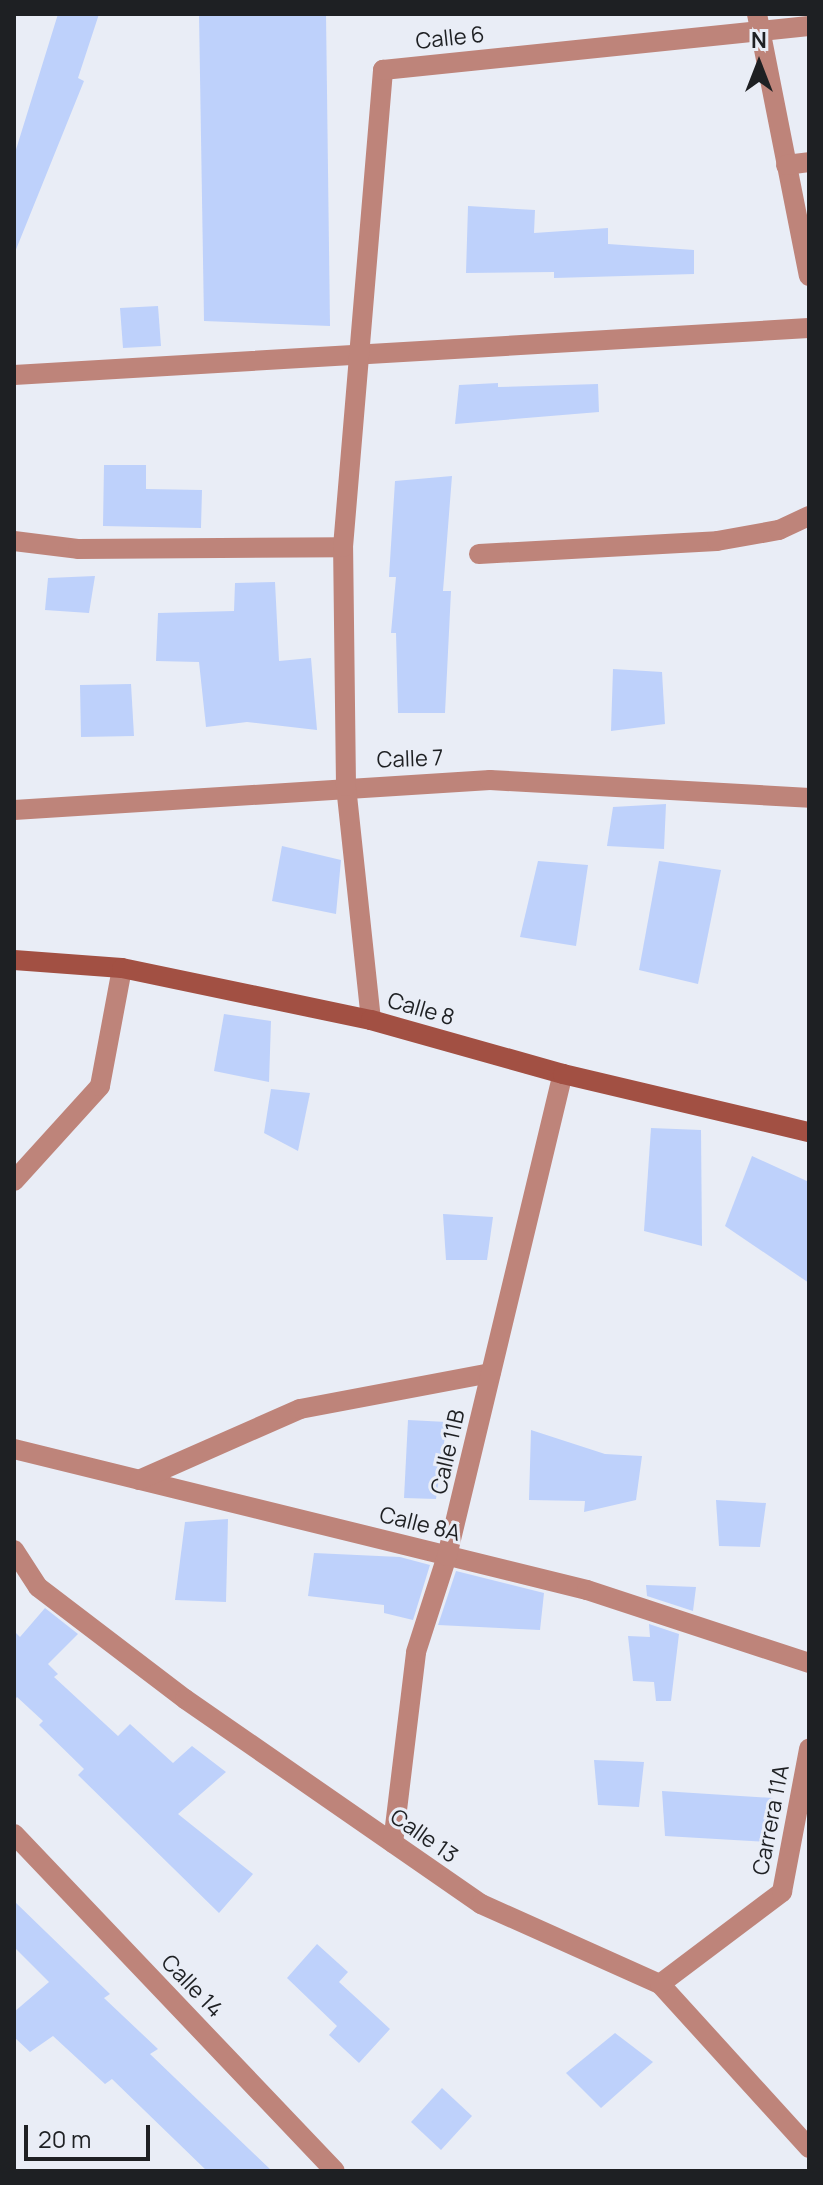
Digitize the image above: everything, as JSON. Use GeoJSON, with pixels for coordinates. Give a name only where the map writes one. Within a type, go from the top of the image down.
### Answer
{"type":"FeatureCollection","features":[{"type":"Feature","properties":{"kind":"street","name":"Calle 6"},"geometry":{"type":"LineString","coordinates":[[357,355],[383,70],[761,23],[809,26]]}},
{"type":"Feature","properties":{"kind":"street"},"geometry":{"type":"LineString","coordinates":[[761,23],[809,276]]}},
{"type":"Feature","properties":{"kind":"street"},"geometry":{"type":"LineString","coordinates":[[786,165],[809,162]]}},
{"type":"Feature","properties":{"kind":"street"},"geometry":{"type":"LineString","coordinates":[[14,375],[809,328]]}},
{"type":"Feature","properties":{"kind":"street"},"geometry":{"type":"LineString","coordinates":[[357,355],[343,547],[346,786],[371,1020]]}},
{"type":"Feature","properties":{"kind":"street"},"geometry":{"type":"LineString","coordinates":[[479,554],[717,541],[779,530],[809,516]]}},
{"type":"Feature","properties":{"kind":"street"},"geometry":{"type":"LineString","coordinates":[[14,541],[78,549],[343,547]]}},
{"type":"Feature","properties":{"kind":"street","name":"Calle 7"},"geometry":{"type":"LineString","coordinates":[[14,810],[346,786],[490,780],[809,798]]}},
{"type":"Feature","properties":{"kind":"street","name":"Calle 8"},"geometry":{"type":"LineString","coordinates":[[14,960],[122,968],[371,1020],[563,1074],[809,1132]]}},
{"type":"Feature","properties":{"kind":"street"},"geometry":{"type":"LineString","coordinates":[[14,1181],[100,1086],[122,968]]}},
{"type":"Feature","properties":{"kind":"street","name":"Calle 11B"},"geometry":{"type":"LineString","coordinates":[[393,1843],[416,1652],[447,1556],[563,1074]]}},
{"type":"Feature","properties":{"kind":"street"},"geometry":{"type":"LineString","coordinates":[[139,1480],[300,1409],[491,1373]]}},
{"type":"Feature","properties":{"kind":"street","name":"Calle 8A"},"geometry":{"type":"LineString","coordinates":[[14,1449],[587,1590],[809,1663]]}},
{"type":"Feature","properties":{"kind":"street","name":"Calle 13"},"geometry":{"type":"LineString","coordinates":[[14,1550],[38,1587],[185,1699],[481,1904],[660,1984],[809,2148]]}},
{"type":"Feature","properties":{"kind":"street","name":"Carrera 11A"},"geometry":{"type":"LineString","coordinates":[[660,1984],[782,1892],[809,1749]]}},
{"type":"Feature","properties":{"kind":"street","name":"Calle 14"},"geometry":{"type":"LineString","coordinates":[[14,1834],[335,2171]]}},
{"type":"Feature","properties":{"kind":"building"},"geometry":{"type":"Polygon","coordinates":[[[58,14],[99,14],[78,78],[84,81],[15,252],[14,156],[58,14]]]}},
{"type":"Feature","properties":{"kind":"building"},"geometry":{"type":"Polygon","coordinates":[[[199,14],[326,14],[330,326],[204,321],[199,14]]]}},
{"type":"Feature","properties":{"kind":"building"},"geometry":{"type":"Polygon","coordinates":[[[468,206],[535,210],[534,233],[608,228],[608,244],[694,250],[694,274],[554,278],[554,272],[466,273],[468,206]]]}},
{"type":"Feature","properties":{"kind":"building"},"geometry":{"type":"Polygon","coordinates":[[[158,306],[161,346],[123,348],[120,308],[158,306]]]}},
{"type":"Feature","properties":{"kind":"building"},"geometry":{"type":"Polygon","coordinates":[[[498,383],[498,387],[598,384],[599,412],[455,424],[459,385],[498,383]]]}},
{"type":"Feature","properties":{"kind":"building"},"geometry":{"type":"Polygon","coordinates":[[[104,465],[146,465],[146,489],[202,490],[201,528],[103,526],[104,465]]]}},
{"type":"Feature","properties":{"kind":"building"},"geometry":{"type":"Polygon","coordinates":[[[452,476],[443,591],[451,591],[445,713],[398,713],[396,633],[391,633],[396,577],[389,577],[395,481],[452,476]]]}},
{"type":"Feature","properties":{"kind":"building"},"geometry":{"type":"Polygon","coordinates":[[[95,576],[89,613],[45,610],[48,578],[95,576]]]}},
{"type":"Feature","properties":{"kind":"building"},"geometry":{"type":"Polygon","coordinates":[[[275,582],[279,661],[311,658],[317,730],[247,722],[206,727],[199,662],[156,661],[158,613],[234,611],[235,583],[275,582]]]}},
{"type":"Feature","properties":{"kind":"building"},"geometry":{"type":"Polygon","coordinates":[[[613,669],[662,672],[665,724],[611,731],[613,669]]]}},
{"type":"Feature","properties":{"kind":"building"},"geometry":{"type":"Polygon","coordinates":[[[131,684],[134,736],[81,737],[80,685],[131,684]]]}},
{"type":"Feature","properties":{"kind":"building"},"geometry":{"type":"Polygon","coordinates":[[[666,804],[664,849],[607,846],[613,807],[666,804]]]}},
{"type":"Feature","properties":{"kind":"building"},"geometry":{"type":"Polygon","coordinates":[[[282,846],[341,860],[336,914],[272,901],[282,846]]]}},
{"type":"Feature","properties":{"kind":"building"},"geometry":{"type":"Polygon","coordinates":[[[538,861],[588,865],[576,946],[520,937],[538,861]]]}},
{"type":"Feature","properties":{"kind":"building"},"geometry":{"type":"Polygon","coordinates":[[[659,861],[721,870],[698,984],[639,970],[659,861]]]}},
{"type":"Feature","properties":{"kind":"building"},"geometry":{"type":"Polygon","coordinates":[[[224,1014],[271,1021],[269,1082],[214,1071],[224,1014]]]}},
{"type":"Feature","properties":{"kind":"building"},"geometry":{"type":"Polygon","coordinates":[[[271,1089],[310,1093],[298,1151],[264,1133],[271,1089]]]}},
{"type":"Feature","properties":{"kind":"building"},"geometry":{"type":"Polygon","coordinates":[[[651,1128],[701,1130],[702,1246],[644,1231],[651,1128]]]}},
{"type":"Feature","properties":{"kind":"building"},"geometry":{"type":"Polygon","coordinates":[[[752,1156],[809,1182],[809,1283],[725,1226],[752,1156]]]}},
{"type":"Feature","properties":{"kind":"building"},"geometry":{"type":"Polygon","coordinates":[[[443,1214],[493,1217],[487,1260],[446,1260],[443,1214]]]}},
{"type":"Feature","properties":{"kind":"building"},"geometry":{"type":"Polygon","coordinates":[[[408,1420],[447,1422],[436,1499],[404,1498],[408,1420]]]}},
{"type":"Feature","properties":{"kind":"building"},"geometry":{"type":"Polygon","coordinates":[[[531,1430],[605,1454],[642,1456],[636,1500],[584,1512],[585,1501],[529,1500],[531,1430]]]}},
{"type":"Feature","properties":{"kind":"building"},"geometry":{"type":"Polygon","coordinates":[[[716,1500],[766,1503],[760,1547],[719,1546],[716,1500]]]}},
{"type":"Feature","properties":{"kind":"building"},"geometry":{"type":"Polygon","coordinates":[[[228,1519],[226,1602],[175,1600],[185,1522],[228,1519]]]}},
{"type":"Feature","properties":{"kind":"building"},"geometry":{"type":"Polygon","coordinates":[[[314,1553],[400,1557],[430,1565],[413,1620],[384,1613],[384,1605],[308,1596],[314,1553]]]}},
{"type":"Feature","properties":{"kind":"building"},"geometry":{"type":"Polygon","coordinates":[[[456,1571],[544,1593],[540,1630],[438,1625],[456,1571]]]}},
{"type":"Feature","properties":{"kind":"building"},"geometry":{"type":"Polygon","coordinates":[[[646,1585],[696,1587],[693,1611],[647,1596],[646,1585]]]}},
{"type":"Feature","properties":{"kind":"building"},"geometry":{"type":"Polygon","coordinates":[[[45,1608],[78,1634],[48,1664],[58,1674],[54,1677],[118,1736],[130,1724],[173,1763],[192,1746],[226,1772],[178,1814],[253,1874],[219,1913],[78,1775],[84,1769],[39,1725],[43,1721],[17,1697],[14,1701],[14,1631],[20,1637],[45,1608]]]}},
{"type":"Feature","properties":{"kind":"building"},"geometry":{"type":"Polygon","coordinates":[[[649,1624],[679,1634],[671,1701],[656,1701],[654,1682],[633,1681],[628,1636],[650,1637],[649,1624]]]}},
{"type":"Feature","properties":{"kind":"building"},"geometry":{"type":"Polygon","coordinates":[[[594,1760],[644,1762],[639,1807],[598,1805],[594,1760]]]}},
{"type":"Feature","properties":{"kind":"building"},"geometry":{"type":"Polygon","coordinates":[[[662,1791],[773,1798],[767,1842],[665,1836],[662,1791]]]}},
{"type":"Feature","properties":{"kind":"building"},"geometry":{"type":"Polygon","coordinates":[[[14,1901],[110,1994],[104,1998],[158,2049],[150,2054],[272,2171],[207,2171],[112,2079],[105,2084],[53,2036],[30,2052],[14,2037],[14,2012],[49,1982],[14,1947],[14,1901]]]}},
{"type":"Feature","properties":{"kind":"building"},"geometry":{"type":"Polygon","coordinates":[[[317,1944],[348,1972],[339,1982],[390,2029],[359,2063],[329,2035],[337,2026],[287,1978],[317,1944]]]}},
{"type":"Feature","properties":{"kind":"building"},"geometry":{"type":"Polygon","coordinates":[[[615,2033],[653,2062],[601,2108],[566,2073],[615,2033]]]}},
{"type":"Feature","properties":{"kind":"building"},"geometry":{"type":"Polygon","coordinates":[[[442,2088],[472,2116],[441,2150],[411,2122],[442,2088]]]}}]}
